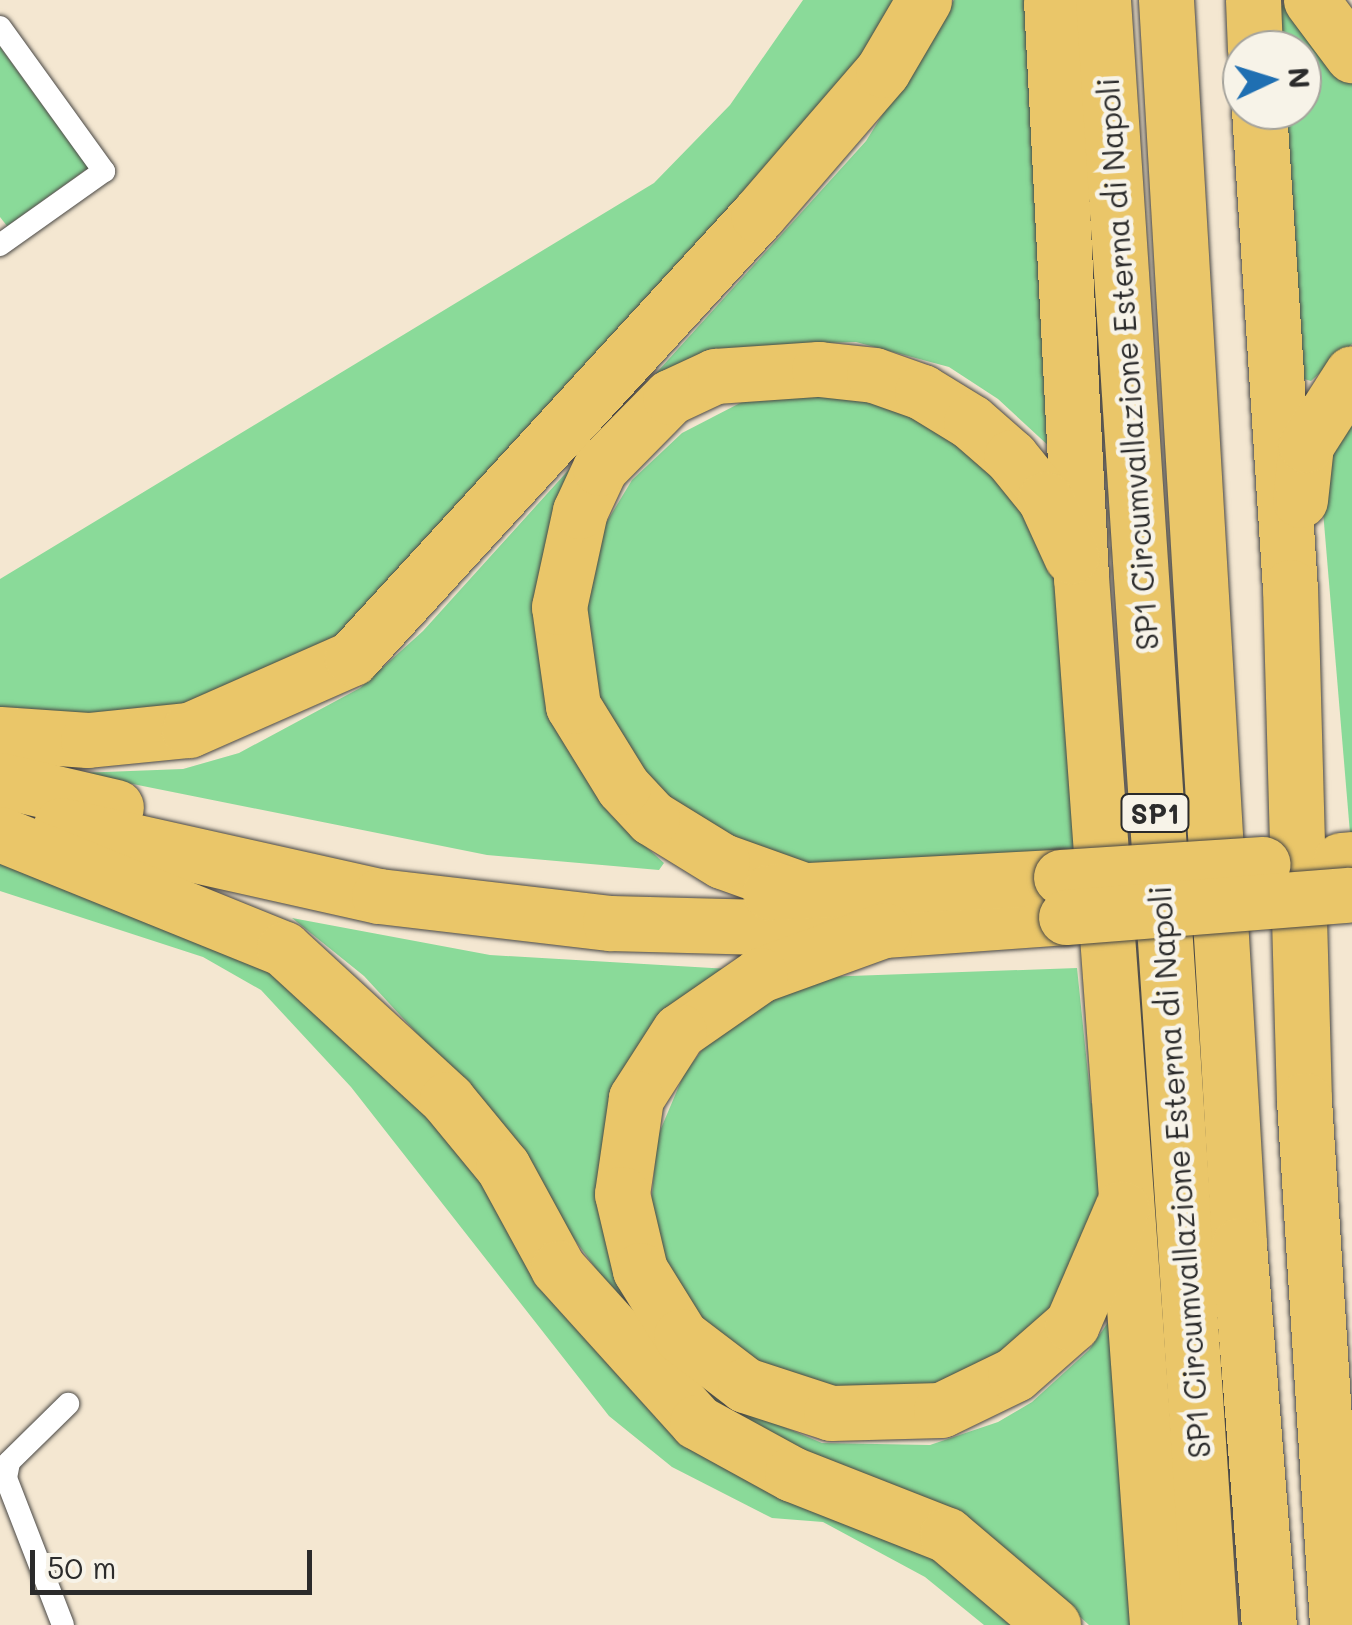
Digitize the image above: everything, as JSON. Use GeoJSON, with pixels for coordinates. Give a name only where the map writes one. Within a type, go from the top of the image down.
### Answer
{"type":"FeatureCollection","features":[{"type":"Feature","properties":{"kind":"highway"},"geometry":{"type":"LineString","coordinates":[[0,734],[88,740],[189,730],[352,658],[758,214],[883,70],[924,0]]}},
{"type":"Feature","properties":{"kind":"highway"},"geometry":{"type":"LineString","coordinates":[[1051,0],[1081,576]]}},
{"type":"Feature","properties":{"kind":"highway","name":"SP1 Circumvallazione Esterna di Napoli"},"geometry":{"type":"LineString","coordinates":[[1104,0],[1210,1625]]}},
{"type":"Feature","properties":{"kind":"highway","name":"SP1 Circumvallazione Esterna di Napoli"},"geometry":{"type":"LineString","coordinates":[[1166,0],[1239,1245],[1269,1625]]}},
{"type":"Feature","properties":{"kind":"highway"},"geometry":{"type":"LineString","coordinates":[[1252,0],[1254,30]]}},
{"type":"Feature","properties":{"kind":"highway"},"geometry":{"type":"LineString","coordinates":[[1311,0],[1352,55]]}},
{"type":"Feature","properties":{"kind":"highway"},"geometry":{"type":"LineString","coordinates":[[1260,130],[1290,587],[1304,1100],[1337,1625]]}},
{"type":"Feature","properties":{"kind":"highway"},"geometry":{"type":"LineString","coordinates":[[806,891],[722,861],[652,818],[623,787],[573,706],[559,607],[580,511],[600,468],[670,397],[716,376],[819,369],[874,375],[922,392],[972,422],[1011,458],[1045,499],[1081,576]]}},
{"type":"Feature","properties":{"kind":"highway"},"geometry":{"type":"LineString","coordinates":[[1290,587],[1306,445],[1352,373]]}},
{"type":"Feature","properties":{"kind":"highway","name":"SP1"},"geometry":{"type":"LineString","coordinates":[[1081,576],[1156,1625]]}},
{"type":"Feature","properties":{"kind":"highway"},"geometry":{"type":"LineString","coordinates":[[0,780],[245,836],[434,870],[612,892],[806,891],[1064,897],[1348,877]]}},
{"type":"Feature","properties":{"kind":"highway"},"geometry":{"type":"LineString","coordinates":[[0,811],[380,896],[610,922],[884,930]]}},
{"type":"Feature","properties":{"kind":"highway"},"geometry":{"type":"LineString","coordinates":[[0,834],[284,949],[447,1099],[503,1167],[558,1268],[697,1422],[792,1474],[947,1535],[1053,1625]]}},
{"type":"Feature","properties":{"kind":"highway"},"geometry":{"type":"LineString","coordinates":[[1064,897],[884,930],[760,975],[680,1031],[636,1098],[622,1194],[640,1270],[680,1336],[745,1385],[831,1412],[940,1410],[1015,1374],[1072,1324],[1125,1200]]}},
{"type":"Feature","properties":{"kind":"highway"},"geometry":{"type":"LineString","coordinates":[[1304,1100],[1352,1230]]}},
{"type":"Feature","properties":{"kind":"lane"},"geometry":{"type":"LineString","coordinates":[[0,27],[104,171],[0,245]]}},
{"type":"Feature","properties":{"kind":"lane"},"geometry":{"type":"LineString","coordinates":[[63,1625],[6,1478],[9,1462],[68,1404]]}},
{"type":"Feature","properties":{"kind":"green space"},"geometry":{"type":"Polygon","coordinates":[[[803,0],[908,0],[836,105],[338,648],[186,718],[0,718],[0,579],[654,183],[730,105],[803,0]]]}},
{"type":"Feature","properties":{"kind":"green space"},"geometry":{"type":"Polygon","coordinates":[[[954,0],[1033,0],[1051,448],[998,399],[949,367],[856,342],[791,344],[587,470],[570,753],[610,814],[664,863],[659,870],[487,855],[78,773],[183,769],[239,753],[360,688],[423,631],[866,141],[954,0]]]}},
{"type":"Feature","properties":{"kind":"green space"},"geometry":{"type":"Polygon","coordinates":[[[1291,0],[1314,30],[1281,30],[1280,7],[1291,0]]]}},
{"type":"Feature","properties":{"kind":"green space"},"geometry":{"type":"Polygon","coordinates":[[[1322,41],[1352,80],[1352,344],[1311,381],[1304,379],[1287,130],[1322,130],[1322,41]]]}},
{"type":"Feature","properties":{"kind":"green space"},"geometry":{"type":"Polygon","coordinates":[[[0,47],[88,168],[7,226],[0,217],[0,47]]]}},
{"type":"Feature","properties":{"kind":"green space"},"geometry":{"type":"Polygon","coordinates":[[[811,389],[888,399],[1012,479],[1062,579],[1074,862],[789,875],[620,769],[578,638],[597,538],[632,480],[682,433],[742,402],[811,389]]]}},
{"type":"Feature","properties":{"kind":"green space"},"geometry":{"type":"Polygon","coordinates":[[[1352,406],[1351,845],[1323,511],[1335,444],[1352,406]]]}},
{"type":"Feature","properties":{"kind":"green space"},"geometry":{"type":"Polygon","coordinates":[[[0,861],[262,956],[370,1042],[595,1328],[917,1549],[972,1578],[1017,1625],[984,1625],[925,1577],[823,1522],[772,1518],[672,1467],[609,1416],[351,1087],[261,990],[203,957],[0,891],[0,861]]]}},
{"type":"Feature","properties":{"kind":"green space"},"geometry":{"type":"Polygon","coordinates":[[[292,918],[490,955],[729,969],[615,1182],[734,1406],[822,1443],[930,1445],[998,1422],[1032,1402],[1089,1350],[1111,1318],[1137,1625],[1089,1625],[1014,1558],[734,1420],[689,1384],[630,1315],[447,1066],[364,976],[292,918]]]}},
{"type":"Feature","properties":{"kind":"green space"},"geometry":{"type":"Polygon","coordinates":[[[1077,968],[1091,1103],[1099,1107],[1100,1183],[1095,1231],[1052,1319],[910,1408],[725,1356],[667,1274],[651,1207],[657,1138],[684,1074],[705,1046],[758,1002],[822,977],[1077,968]]]}}]}
